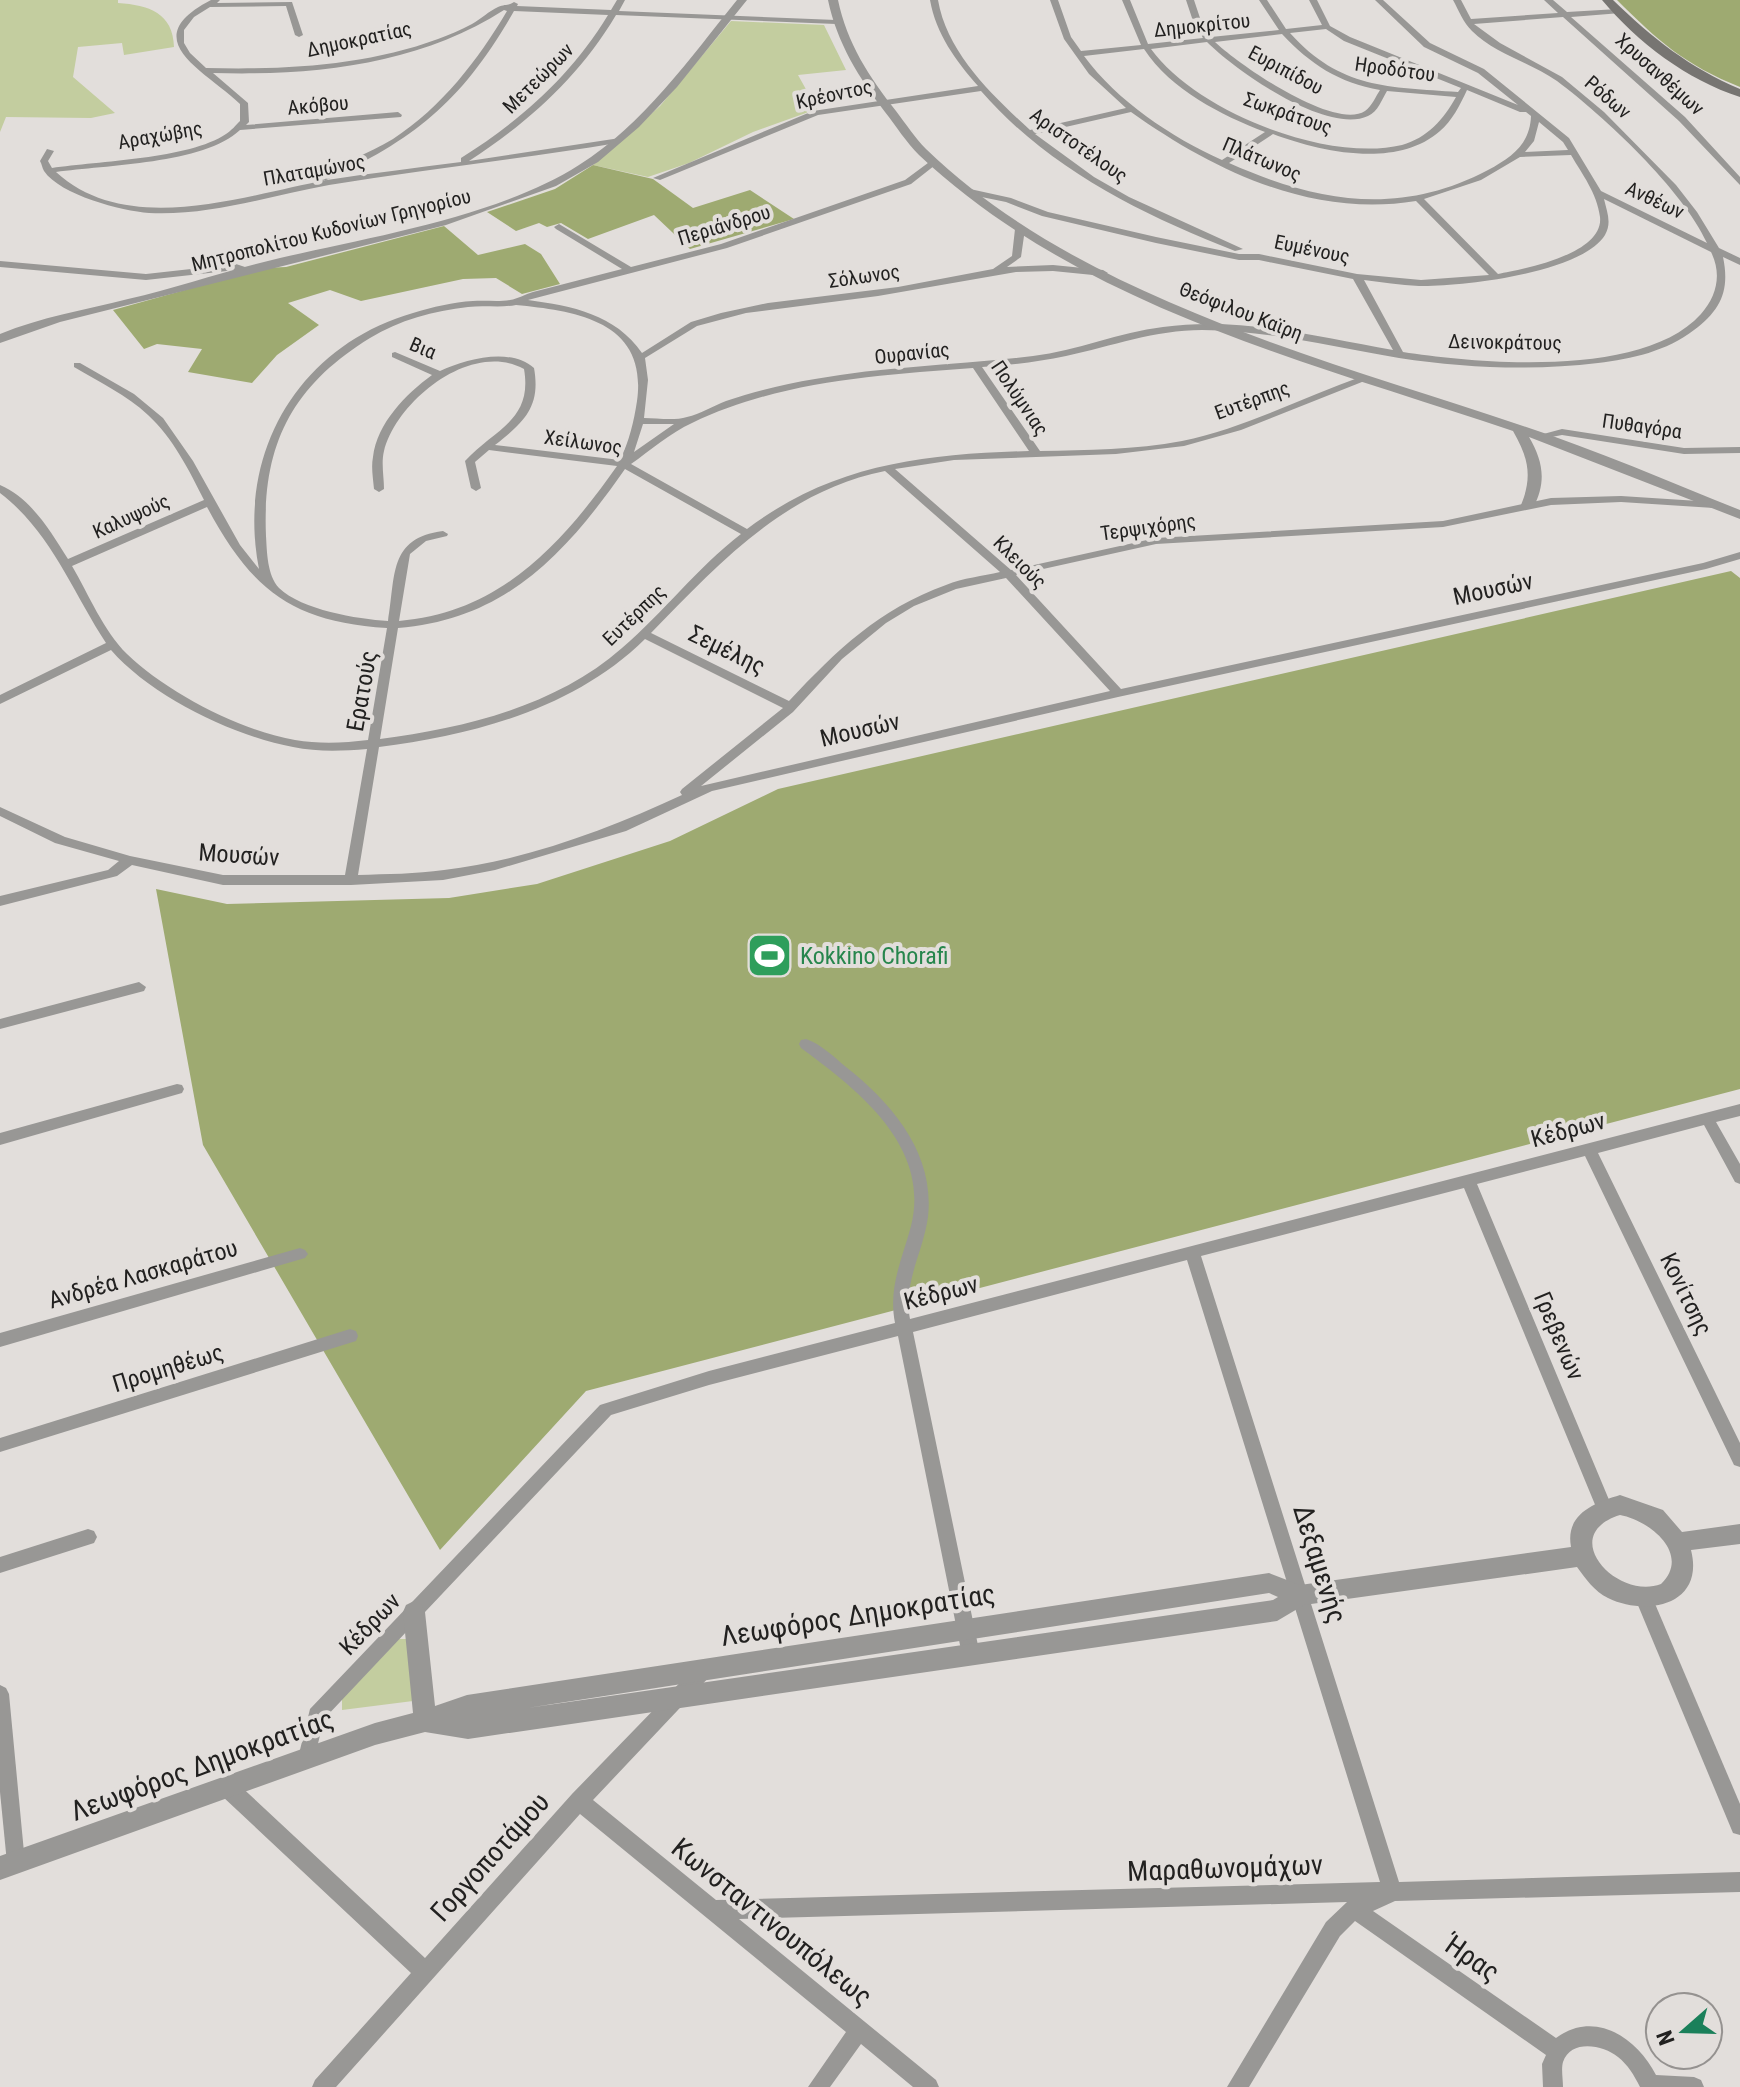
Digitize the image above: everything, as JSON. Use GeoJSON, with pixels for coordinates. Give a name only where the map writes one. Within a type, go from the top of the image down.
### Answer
{"type":"FeatureCollection","features":[{"type":"Feature","properties":{"kind":"main road"},"geometry":{"type":"LineString","coordinates":[[1607,0],[1666,56],[1709,81],[1740,93]]}},
{"type":"Feature","properties":{"kind":"street"},"geometry":{"type":"LineString","coordinates":[[216,0],[187,22],[179,39],[184,55],[244,103],[247,116],[241,128]]}},
{"type":"Feature","properties":{"kind":"street","name":"Μετεώρων"},"geometry":{"type":"LineString","coordinates":[[461,162],[509,132],[570,77],[621,0]]}},
{"type":"Feature","properties":{"kind":"street","name":"Μητροπολίτου Κυδονίων Γρηγορίου"},"geometry":{"type":"LineString","coordinates":[[0,339],[41,321],[137,301],[246,269],[328,252],[478,213],[566,177],[594,160],[659,98],[742,0]]}},
{"type":"Feature","properties":{"kind":"street","name":"Θεόφιλου Καϊρη"},"geometry":{"type":"LineString","coordinates":[[833,0],[836,22],[853,58],[880,102],[935,162],[1020,229],[1103,273],[1220,328],[1541,436],[1740,515]]}},
{"type":"Feature","properties":{"kind":"street","name":"Αριστοτέλους"},"geometry":{"type":"LineString","coordinates":[[934,0],[945,35],[982,88],[1027,133],[1093,180],[1140,206],[1200,235],[1259,257]]}},
{"type":"Feature","properties":{"kind":"street","name":"Πλάτωνος"},"geometry":{"type":"LineString","coordinates":[[1054,0],[1057,20],[1094,75],[1133,109],[1175,138],[1269,186],[1311,197],[1366,203],[1418,198],[1477,181],[1522,155]]}},
{"type":"Feature","properties":{"kind":"street","name":"Σωκράτους"},"geometry":{"type":"LineString","coordinates":[[1126,0],[1133,26],[1145,47],[1183,86],[1218,108],[1272,131],[1345,150],[1396,149],[1434,133],[1463,91]]}},
{"type":"Feature","properties":{"kind":"street","name":"Ευριπίδου"},"geometry":{"type":"LineString","coordinates":[[1190,0],[1197,23],[1209,40],[1250,74],[1301,102],[1339,116],[1363,116],[1371,111],[1384,89]]}},
{"type":"Feature","properties":{"kind":"street","name":"Ηροδότου"},"geometry":{"type":"LineString","coordinates":[[1263,0],[1285,32],[1327,73],[1360,85],[1384,89],[1463,91]]}},
{"type":"Feature","properties":{"kind":"street"},"geometry":{"type":"LineString","coordinates":[[1313,0],[1327,27]]}},
{"type":"Feature","properties":{"kind":"street","name":"Ανθέων"},"geometry":{"type":"LineString","coordinates":[[1379,0],[1427,45],[1481,71],[1566,140],[1598,193],[1740,262]]}},
{"type":"Feature","properties":{"kind":"street","name":"Ρόδων"},"geometry":{"type":"LineString","coordinates":[[1457,0],[1476,31],[1558,79],[1599,111],[1635,146],[1695,214],[1714,247]]}},
{"type":"Feature","properties":{"kind":"street","name":"Χρυσανθέμων"},"geometry":{"type":"LineString","coordinates":[[1548,0],[1682,119],[1740,182]]}},
{"type":"Feature","properties":{"kind":"street"},"geometry":{"type":"LineString","coordinates":[[206,5],[289,4],[299,35]]}},
{"type":"Feature","properties":{"kind":"street"},"geometry":{"type":"LineString","coordinates":[[297,189],[369,157],[423,122],[455,92],[514,4],[613,13],[836,22]]}},
{"type":"Feature","properties":{"kind":"street","name":"Δημοκρατίας"},"geometry":{"type":"LineString","coordinates":[[204,70],[290,71],[375,58],[434,41],[488,19],[502,8],[514,4]]}},
{"type":"Feature","properties":{"kind":"street"},"geometry":{"type":"LineString","coordinates":[[1468,22],[1618,11]]}},
{"type":"Feature","properties":{"kind":"street","name":"Δημοκρίτου"},"geometry":{"type":"LineString","coordinates":[[1079,54],[1327,27]]}},
{"type":"Feature","properties":{"kind":"street","name":"Ανθέων"},"geometry":{"type":"LineString","coordinates":[[1327,27],[1463,91],[1535,115]]}},
{"type":"Feature","properties":{"kind":"street","name":"Κρέοντος"},"geometry":{"type":"LineString","coordinates":[[657,178],[807,115],[982,88]]}},
{"type":"Feature","properties":{"kind":"street"},"geometry":{"type":"LineString","coordinates":[[1027,133],[1133,109]]}},
{"type":"Feature","properties":{"kind":"street","name":"Ακόβου"},"geometry":{"type":"LineString","coordinates":[[241,128],[398,115]]}},
{"type":"Feature","properties":{"kind":"street"},"geometry":{"type":"LineString","coordinates":[[1522,155],[1534,137],[1535,115]]}},
{"type":"Feature","properties":{"kind":"street","name":"Αραχώβης"},"geometry":{"type":"LineString","coordinates":[[48,171],[185,153],[222,141],[241,128]]}},
{"type":"Feature","properties":{"kind":"street"},"geometry":{"type":"LineString","coordinates":[[1223,163],[1272,131]]}},
{"type":"Feature","properties":{"kind":"street","name":"Πλαταμώνος"},"geometry":{"type":"LineString","coordinates":[[48,171],[104,202],[147,210],[212,207],[297,189],[461,162],[550,153],[617,140]]}},
{"type":"Feature","properties":{"kind":"street"},"geometry":{"type":"LineString","coordinates":[[48,171],[44,161],[50,151]]}},
{"type":"Feature","properties":{"kind":"street"},"geometry":{"type":"LineString","coordinates":[[1522,155],[1575,152]]}},
{"type":"Feature","properties":{"kind":"street","name":"Περιάνδρου"},"geometry":{"type":"LineString","coordinates":[[516,302],[724,246],[908,182],[935,162]]}},
{"type":"Feature","properties":{"kind":"street","name":"Ευμένους"},"geometry":{"type":"LineString","coordinates":[[970,192],[1008,200],[1045,214],[1239,257],[1259,257],[1357,277],[1421,283],[1496,277],[1560,261],[1586,248],[1600,235],[1605,220],[1598,193]]}},
{"type":"Feature","properties":{"kind":"street"},"geometry":{"type":"LineString","coordinates":[[1418,198],[1496,277]]}},
{"type":"Feature","properties":{"kind":"street"},"geometry":{"type":"LineString","coordinates":[[559,227],[631,271]]}},
{"type":"Feature","properties":{"kind":"street"},"geometry":{"type":"LineString","coordinates":[[995,272],[1016,257],[1020,229]]}},
{"type":"Feature","properties":{"kind":"street","name":"Δεινοκράτους"},"geometry":{"type":"LineString","coordinates":[[1220,328],[1289,334],[1400,355],[1552,363],[1623,356],[1648,350],[1691,329],[1715,306],[1720,293],[1722,268],[1714,247]]}},
{"type":"Feature","properties":{"kind":"street"},"geometry":{"type":"LineString","coordinates":[[0,264],[146,277],[236,267],[246,269]]}},
{"type":"Feature","properties":{"kind":"street","name":"Σόλωνος"},"geometry":{"type":"LineString","coordinates":[[640,357],[698,322],[733,312],[882,292],[995,272],[1035,268],[1103,273]]}},
{"type":"Feature","properties":{"kind":"street"},"geometry":{"type":"LineString","coordinates":[[1357,277],[1400,355]]}},
{"type":"Feature","properties":{"kind":"street"},"geometry":{"type":"LineString","coordinates":[[77,365],[123,391],[158,419],[182,450],[237,552],[272,587],[294,601],[319,611],[395,626],[465,610],[514,585],[547,559],[624,464],[640,421],[640,357],[621,336],[593,317],[555,307],[516,302],[451,307],[392,324],[356,343],[312,379],[295,399],[269,443],[260,487],[262,548],[272,587]]}},
{"type":"Feature","properties":{"kind":"street","name":"Ουρανίας"},"geometry":{"type":"LineString","coordinates":[[624,464],[686,421],[729,404],[793,387],[1076,352],[1149,332],[1220,328]]}},
{"type":"Feature","properties":{"kind":"street","name":"Βια"},"geometry":{"type":"LineString","coordinates":[[395,355],[438,374]]}},
{"type":"Feature","properties":{"kind":"street"},"geometry":{"type":"LineString","coordinates":[[379,489],[379,452],[410,396],[438,374],[467,363],[516,361],[529,368],[531,388],[523,415],[490,447],[470,461],[476,488]]}},
{"type":"Feature","properties":{"kind":"street","name":"Πολύμνιας"},"geometry":{"type":"LineString","coordinates":[[975,364],[1036,453]]}},
{"type":"Feature","properties":{"kind":"street","name":"Ευτέρπης"},"geometry":{"type":"LineString","coordinates":[[0,488],[17,499],[65,565],[112,645],[155,681],[227,721],[279,741],[320,746],[375,744],[482,725],[531,707],[605,667],[644,634],[697,578],[749,534],[798,500],[823,488],[917,460],[1162,447],[1250,422],[1367,378]]}},
{"type":"Feature","properties":{"kind":"street"},"geometry":{"type":"LineString","coordinates":[[640,421],[686,421]]}},
{"type":"Feature","properties":{"kind":"street"},"geometry":{"type":"LineString","coordinates":[[1518,428],[1534,457],[1538,484],[1528,505]]}},
{"type":"Feature","properties":{"kind":"street","name":"Πυθαγόρα"},"geometry":{"type":"LineString","coordinates":[[1541,436],[1562,432],[1684,451],[1740,450]]}},
{"type":"Feature","properties":{"kind":"street","name":"Χείλωνος"},"geometry":{"type":"LineString","coordinates":[[490,447],[624,464],[749,534]]}},
{"type":"Feature","properties":{"kind":"street","name":"Κλειούς"},"geometry":{"type":"LineString","coordinates":[[888,468],[1007,572],[1118,693]]}},
{"type":"Feature","properties":{"kind":"street","name":"Τερψιχόρης"},"geometry":{"type":"LineString","coordinates":[[704,784],[791,707],[838,656],[882,621],[910,604],[953,586],[1156,541],[1443,524],[1481,519],[1528,505],[1577,500],[1648,500],[1714,505]]}},
{"type":"Feature","properties":{"kind":"street","name":"Καλυψούς"},"geometry":{"type":"LineString","coordinates":[[65,565],[211,501]]}},
{"type":"Feature","properties":{"kind":"street","name":"Ερατούς"},"geometry":{"type":"LineString","coordinates":[[351,880],[405,553],[413,542],[443,534]]}},
{"type":"Feature","properties":{"kind":"street","name":"Μουσών"},"geometry":{"type":"LineString","coordinates":[[0,811],[60,840],[130,860],[223,880],[351,880],[443,875],[495,866],[622,828],[667,807],[704,784],[1706,566],[1740,555]]}},
{"type":"Feature","properties":{"kind":"street","name":"Σεμέλης"},"geometry":{"type":"LineString","coordinates":[[644,634],[791,707]]}},
{"type":"Feature","properties":{"kind":"street"},"geometry":{"type":"LineString","coordinates":[[0,700],[112,645]]}},
{"type":"Feature","properties":{"kind":"street"},"geometry":{"type":"LineString","coordinates":[[0,901],[112,873],[130,860]]}},
{"type":"Feature","properties":{"kind":"street"},"geometry":{"type":"LineString","coordinates":[[0,1024],[139,987]]}},
{"type":"Feature","properties":{"kind":"street"},"geometry":{"type":"LineString","coordinates":[[806,1044],[853,1078],[912,1148],[924,1190],[919,1221],[899,1288],[971,1655]]}},
{"type":"Feature","properties":{"kind":"street"},"geometry":{"type":"LineString","coordinates":[[0,1139],[177,1089]]}},
{"type":"Feature","properties":{"kind":"street","name":"Κέδρων"},"geometry":{"type":"LineString","coordinates":[[307,1758],[316,1715],[612,1406],[1740,1110]]}},
{"type":"Feature","properties":{"kind":"street"},"geometry":{"type":"LineString","coordinates":[[1707,1118],[1740,1178]]}},
{"type":"Feature","properties":{"kind":"street","name":"Κονίτσης"},"geometry":{"type":"LineString","coordinates":[[1589,1149],[1740,1460]]}},
{"type":"Feature","properties":{"kind":"street","name":"Γρεβενών"},"geometry":{"type":"LineString","coordinates":[[1469,1183],[1604,1507]]}},
{"type":"Feature","properties":{"kind":"street","name":"Ανδρέα Λασκαράτου"},"geometry":{"type":"LineString","coordinates":[[0,1340],[300,1254]]}},
{"type":"Feature","properties":{"kind":"street","name":"Δεξαμενής"},"geometry":{"type":"LineString","coordinates":[[1193,1254],[1393,1892]]}},
{"type":"Feature","properties":{"kind":"street","name":"Προμηθέως"},"geometry":{"type":"LineString","coordinates":[[0,1445],[350,1336]]}},
{"type":"Feature","properties":{"kind":"street"},"geometry":{"type":"LineString","coordinates":[[1620,1505],[1637,1508],[1668,1528],[1679,1542],[1683,1556],[1679,1581],[1658,1596],[1644,1598],[1614,1590],[1590,1569],[1579,1540],[1582,1526],[1591,1514],[1604,1507],[1620,1505]]}},
{"type":"Feature","properties":{"kind":"street"},"geometry":{"type":"LineString","coordinates":[[1679,1542],[1740,1534]]}},
{"type":"Feature","properties":{"kind":"street"},"geometry":{"type":"LineString","coordinates":[[0,1565],[88,1537]]}},
{"type":"Feature","properties":{"kind":"street","name":"Λεωφόρος Δημοκρατίας"},"geometry":{"type":"LineString","coordinates":[[425,1721],[468,1728],[1277,1610],[1300,1595],[1583,1556]]}},
{"type":"Feature","properties":{"kind":"street","name":"Λεωφόρος Δημοκρατίας"},"geometry":{"type":"LineString","coordinates":[[8,1866],[375,1734],[467,1706],[1269,1583],[1300,1595]]}},
{"type":"Feature","properties":{"kind":"street"},"geometry":{"type":"LineString","coordinates":[[1644,1598],[1740,1826]]}},
{"type":"Feature","properties":{"kind":"street"},"geometry":{"type":"LineString","coordinates":[[414,1612],[425,1721]]}},
{"type":"Feature","properties":{"kind":"street","name":"Γοργοποτάμου"},"geometry":{"type":"LineString","coordinates":[[322,2087],[579,1801],[705,1669]]}},
{"type":"Feature","properties":{"kind":"street"},"geometry":{"type":"LineString","coordinates":[[0,1694],[8,1866]]}},
{"type":"Feature","properties":{"kind":"street"},"geometry":{"type":"LineString","coordinates":[[229,1789],[424,1971]]}},
{"type":"Feature","properties":{"kind":"street","name":"Κωνσταντινουπόλεως"},"geometry":{"type":"LineString","coordinates":[[579,1801],[929,2087]]}},
{"type":"Feature","properties":{"kind":"street","name":"Μαραθωνομάχων"},"geometry":{"type":"LineString","coordinates":[[712,1910],[1740,1882]]}},
{"type":"Feature","properties":{"kind":"street"},"geometry":{"type":"LineString","coordinates":[[1237,2087],[1323,1944],[1354,1909],[1393,1892]]}},
{"type":"Feature","properties":{"kind":"street","name":"Ήρας"},"geometry":{"type":"LineString","coordinates":[[1354,1909],[1558,2052]]}},
{"type":"Feature","properties":{"kind":"street"},"geometry":{"type":"LineString","coordinates":[[818,2087],[859,2030]]}},
{"type":"Feature","properties":{"kind":"street"},"geometry":{"type":"LineString","coordinates":[[1553,2087],[1553,2065],[1558,2052],[1565,2043],[1588,2034],[1613,2040],[1637,2058],[1651,2086],[1694,2087]]}},
{"type":"Feature","properties":{"kind":"green space"},"geometry":{"type":"Polygon","coordinates":[[[0,0],[118,0],[118,3],[140,6],[157,13],[169,26],[174,47],[124,55],[122,43],[78,47],[73,77],[115,113],[91,118],[6,117],[0,132],[0,0]]]}},
{"type":"Feature","properties":{"kind":"green space"},"geometry":{"type":"Polygon","coordinates":[[[1617,0],[1740,0],[1740,87],[1703,70],[1673,51],[1617,0]]]}},
{"type":"Feature","properties":{"kind":"green space"},"geometry":{"type":"Polygon","coordinates":[[[731,21],[824,25],[846,70],[798,75],[817,109],[753,132],[689,163],[648,177],[593,165],[660,106],[731,21]]]}},
{"type":"Feature","properties":{"kind":"green space"},"geometry":{"type":"Polygon","coordinates":[[[593,165],[653,179],[693,208],[750,190],[794,219],[690,249],[654,215],[588,239],[561,223],[547,227],[539,223],[516,231],[487,212],[555,189],[593,165]]]}},
{"type":"Feature","properties":{"kind":"green space"},"geometry":{"type":"Polygon","coordinates":[[[444,226],[478,255],[525,244],[541,254],[560,284],[522,294],[496,278],[463,279],[361,301],[330,290],[288,303],[319,325],[277,355],[252,383],[188,372],[202,349],[157,344],[144,349],[113,310],[264,268],[286,267],[444,226]]]}},
{"type":"Feature","properties":{"kind":"green space"},"geometry":{"type":"Polygon","coordinates":[[[1731,571],[1740,578],[1740,1089],[586,1391],[440,1550],[203,1145],[156,889],[227,904],[449,898],[537,884],[670,841],[778,789],[1731,571]]]}},
{"type":"Feature","properties":{"kind":"green space"},"geometry":{"type":"Polygon","coordinates":[[[399,1639],[408,1639],[413,1701],[342,1710],[342,1699],[399,1639]]]}},
{"type":"Feature","properties":{"kind":"place","name":"Kokkino Chorafi"},"geometry":{"type":"Point","coordinates":[769,956]}}]}
